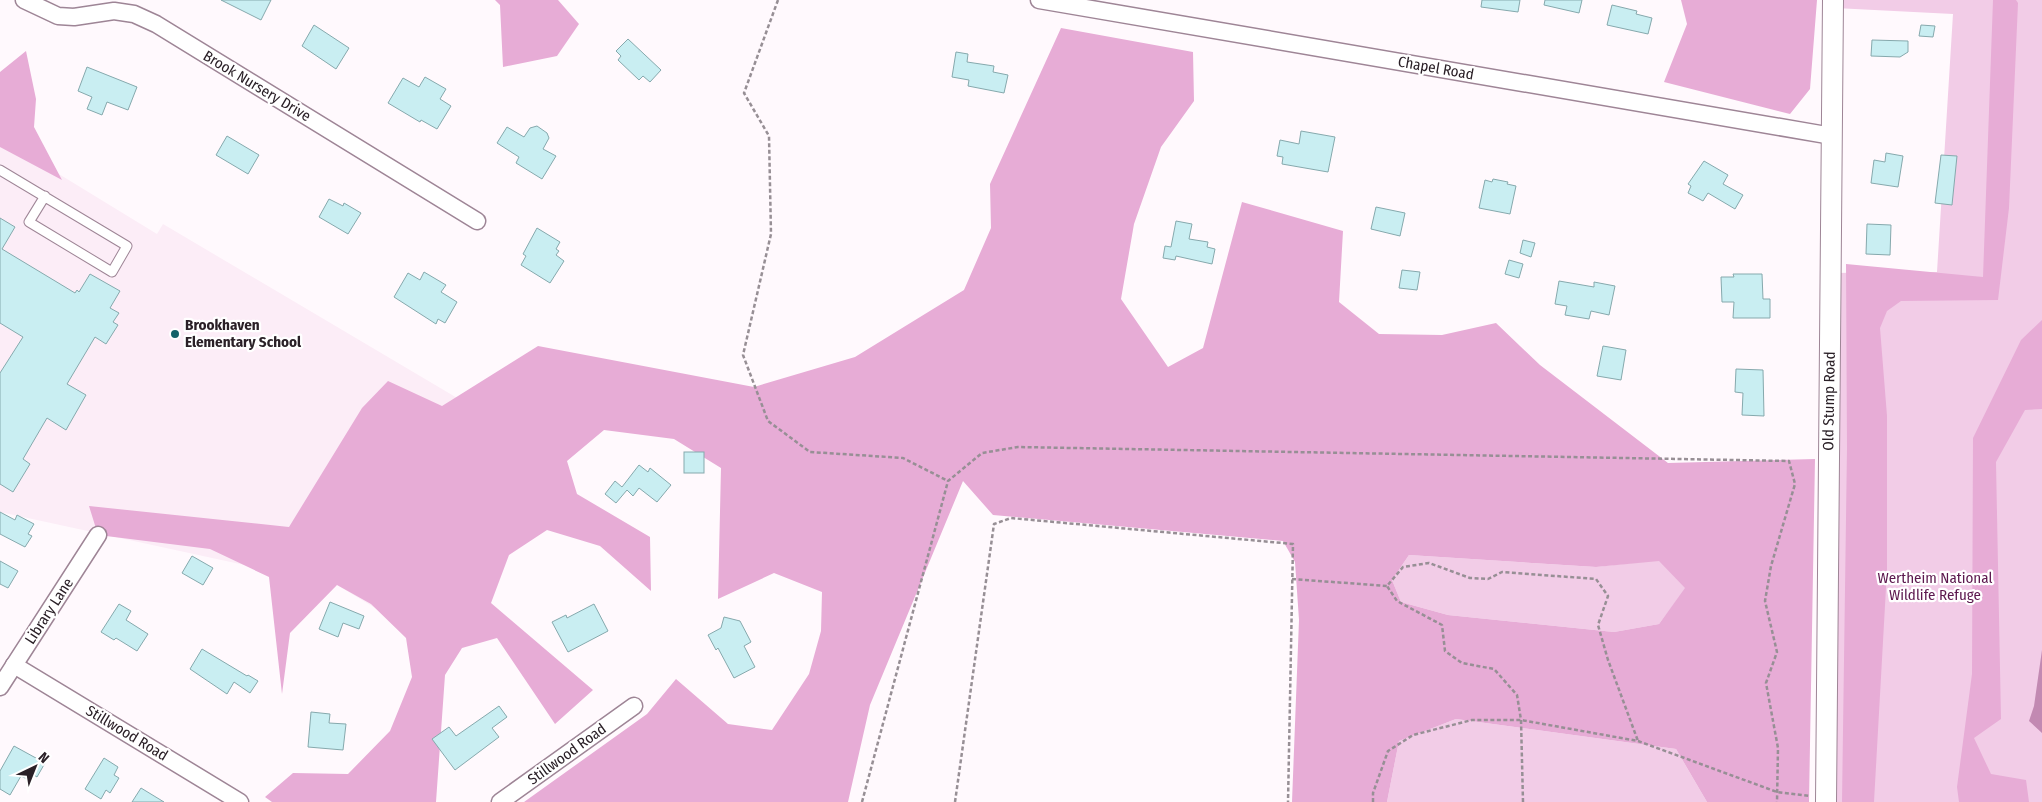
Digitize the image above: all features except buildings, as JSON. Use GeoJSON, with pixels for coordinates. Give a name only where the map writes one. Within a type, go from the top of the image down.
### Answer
{"type":"FeatureCollection","features":[{"type":"Feature","properties":{"kind":"street","name":"Brook Nursery Drive"},"geometry":{"type":"LineString","coordinates":[[24,0],[58,16],[74,17],[114,11],[134,14],[156,24],[477,221]]}},
{"type":"Feature","properties":{"kind":"street","name":"Chapel Road"},"geometry":{"type":"LineString","coordinates":[[1039,0],[1832,136]]}},
{"type":"Feature","properties":{"kind":"street","name":"Old Stump Road"},"geometry":{"type":"LineString","coordinates":[[1826,800],[1833,0]]}},
{"type":"Feature","properties":{"kind":"street","name":"Library Lane"},"geometry":{"type":"LineString","coordinates":[[0,687],[98,535]]}},
{"type":"Feature","properties":{"kind":"street","name":"Stillwood Road"},"geometry":{"type":"LineString","coordinates":[[14,665],[240,802]]}},
{"type":"Feature","properties":{"kind":"street","name":"Stillwood Road"},"geometry":{"type":"LineString","coordinates":[[500,802],[634,706]]}},
{"type":"Feature","properties":{"kind":"lane"},"geometry":{"type":"LineString","coordinates":[[0,170],[44,196],[127,246],[112,272],[29,222],[44,196]]}},
{"type":"Feature","properties":{"kind":"path"},"geometry":{"type":"LineString","coordinates":[[778,0],[744,93],[769,136],[771,234],[743,355],[768,420],[810,452],[903,458],[948,481]]}},
{"type":"Feature","properties":{"kind":"path"},"geometry":{"type":"LineString","coordinates":[[862,802],[948,481],[982,453],[1018,447],[1789,461],[1795,484],[1771,566],[1765,602],[1778,652],[1766,683],[1778,748],[1777,802]]}},
{"type":"Feature","properties":{"kind":"path"},"geometry":{"type":"LineString","coordinates":[[955,802],[994,524],[1011,518],[1293,544],[1288,802]]}},
{"type":"Feature","properties":{"kind":"path"},"geometry":{"type":"LineString","coordinates":[[1387,586],[1403,567],[1430,563],[1470,578],[1488,579],[1502,572],[1596,580],[1608,596],[1598,625],[1608,660],[1638,741]]}},
{"type":"Feature","properties":{"kind":"path"},"geometry":{"type":"LineString","coordinates":[[1292,579],[1387,586]]}},
{"type":"Feature","properties":{"kind":"path"},"geometry":{"type":"LineString","coordinates":[[1387,586],[1397,600],[1442,625],[1445,651],[1462,663],[1494,669],[1517,696],[1521,720],[1523,802]]}},
{"type":"Feature","properties":{"kind":"path"},"geometry":{"type":"LineString","coordinates":[[1373,802],[1373,793],[1388,751],[1413,735],[1472,720],[1521,720],[1638,741],[1777,792],[1826,800]]}},
{"type":"Feature","properties":{"kind":"shaded area"},"geometry":{"type":"Polygon","coordinates":[[[495,0],[558,0],[579,24],[557,56],[503,67],[500,5],[495,0]]]}},
{"type":"Feature","properties":{"kind":"shaded area"},"geometry":{"type":"Polygon","coordinates":[[[1681,0],[1817,0],[1810,89],[1790,114],[1664,82],[1687,24],[1681,0]]]}},
{"type":"Feature","properties":{"kind":"shaded area"},"geometry":{"type":"Polygon","coordinates":[[[1993,0],[2016,0],[2018,3],[2009,208],[1998,300],[1901,301],[1887,311],[1880,328],[1887,416],[1887,570],[1874,802],[1842,802],[1847,448],[1846,264],[1983,277],[1993,0]]]}},
{"type":"Feature","properties":{"kind":"shaded area"},"geometry":{"type":"Polygon","coordinates":[[[1061,28],[1193,52],[1194,101],[1161,147],[1134,224],[1121,299],[1168,367],[1203,348],[1242,202],[1343,231],[1339,302],[1379,334],[1442,335],[1496,323],[1540,365],[1668,463],[1815,459],[1809,802],[1707,802],[1676,749],[1456,719],[1399,741],[1387,802],[1292,802],[1299,620],[1295,562],[1283,541],[993,515],[963,481],[870,705],[848,802],[524,802],[647,714],[676,679],[728,724],[772,730],[809,674],[821,631],[822,592],[774,573],[718,599],[721,468],[674,439],[604,430],[567,461],[577,494],[650,537],[651,591],[600,546],[547,530],[509,555],[491,603],[593,690],[555,724],[497,638],[462,648],[445,675],[436,802],[272,802],[265,797],[293,773],[348,774],[390,731],[412,677],[406,638],[371,604],[337,585],[290,633],[282,694],[269,577],[210,549],[98,535],[89,506],[289,527],[362,408],[388,381],[442,406],[538,346],[754,387],[855,357],[964,290],[991,228],[990,184],[1061,28]],[[1409,555],[1392,580],[1401,602],[1448,615],[1614,632],[1659,624],[1685,588],[1659,561],[1596,567],[1409,555]]]}},
{"type":"Feature","properties":{"kind":"shaded area"},"geometry":{"type":"Polygon","coordinates":[[[26,51],[36,99],[34,127],[62,180],[0,147],[0,72],[26,51]]]}},
{"type":"Feature","properties":{"kind":"shaded area","name":"Brookhaven Elementary School"},"geometry":{"type":"Polygon","coordinates":[[[0,138],[157,234],[163,224],[518,434],[415,632],[337,585],[0,512],[0,138]]]}},
{"type":"Feature","properties":{"kind":"shaded area"},"geometry":{"type":"Polygon","coordinates":[[[2042,320],[2042,409],[2025,410],[1996,462],[2001,719],[1974,738],[1991,774],[2026,780],[2029,802],[1959,802],[1957,787],[1972,674],[1973,438],[2021,340],[2042,320]]]}},
{"type":"Feature","properties":{"kind":"shaded area"},"geometry":{"type":"Polygon","coordinates":[[[2042,650],[2042,733],[2029,721],[2034,706],[2042,650]]]}},
{"type":"Feature","properties":{"kind":"green space","name":"Wertheim National Wildlife Refuge"},"geometry":{"type":"Polygon","coordinates":[[[1835,0],[2042,0],[2042,802],[1827,802],[1828,273],[1937,272],[1953,14],[1835,8],[1835,0]]]}},
{"type":"Feature","properties":{"kind":"green space"},"geometry":{"type":"Polygon","coordinates":[[[1409,555],[1596,567],[1659,560],[1686,588],[1659,624],[1614,632],[1448,615],[1401,602],[1392,580],[1409,555]]]}},
{"type":"Feature","properties":{"kind":"green space"},"geometry":{"type":"Polygon","coordinates":[[[1456,719],[1676,749],[1707,802],[1387,802],[1399,741],[1456,719]]]}},
{"type":"Feature","properties":{"kind":"place","name":"Brookhaven Elementary School"},"geometry":{"type":"Point","coordinates":[175,334]}}]}
